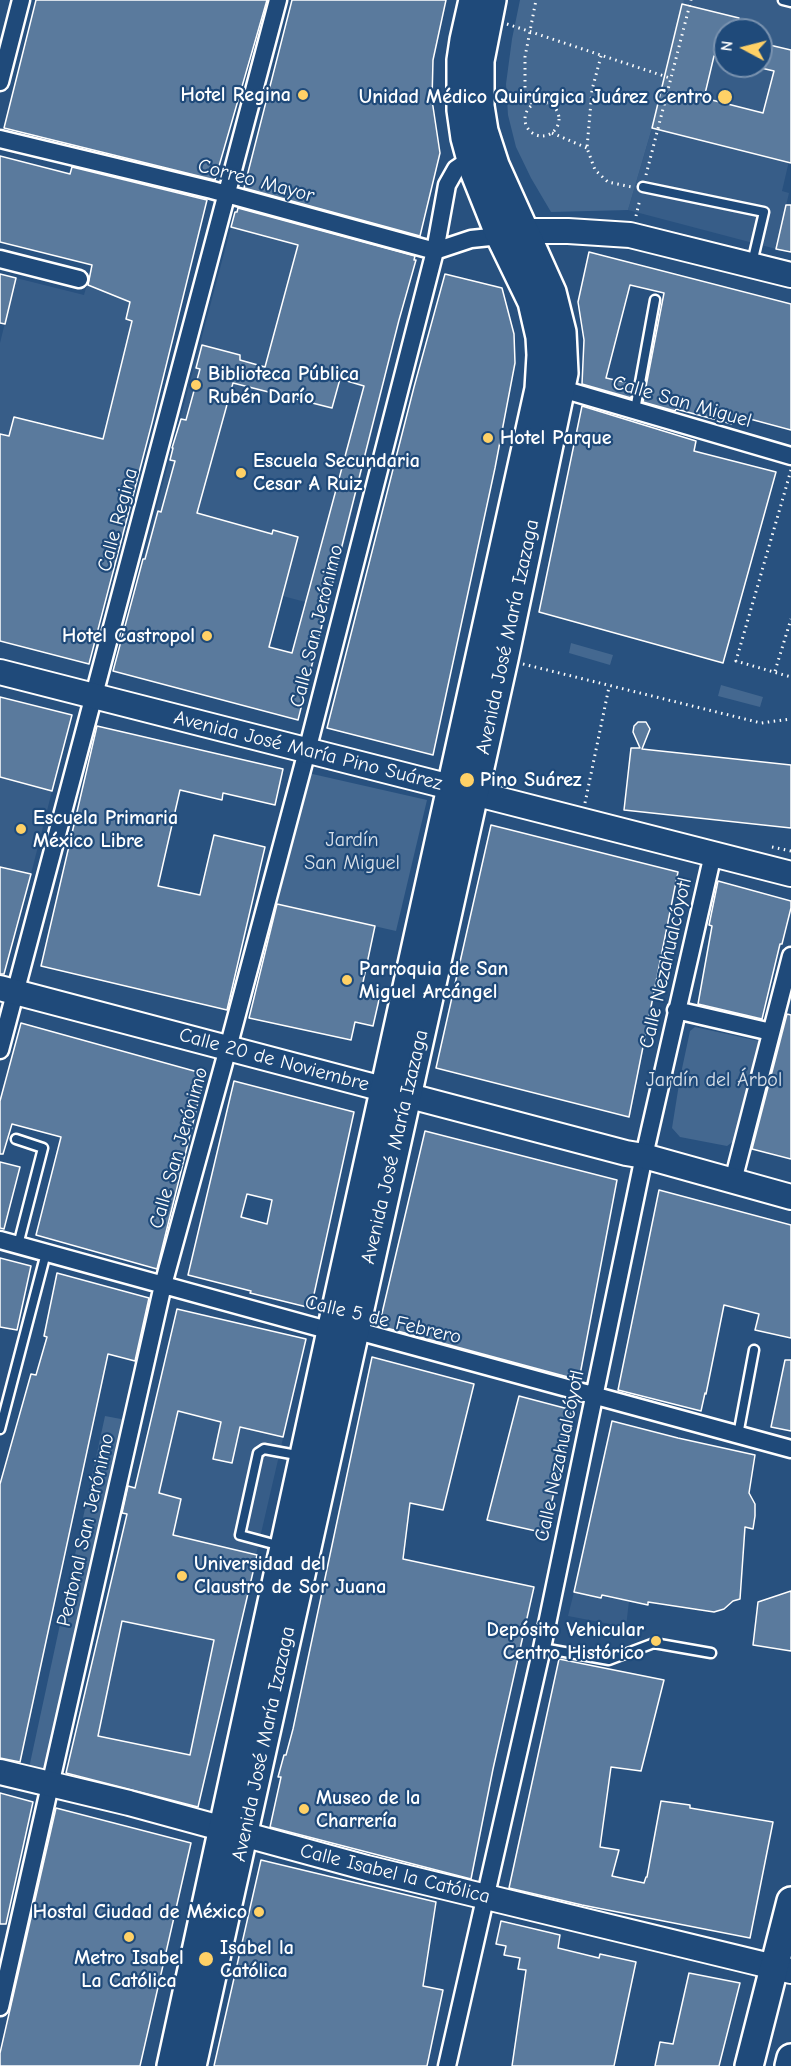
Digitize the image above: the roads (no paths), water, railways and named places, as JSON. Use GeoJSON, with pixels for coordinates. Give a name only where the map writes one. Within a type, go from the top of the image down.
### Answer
{"type":"FeatureCollection","features":[{"type":"Feature","properties":{"kind":"main road"},"geometry":{"type":"LineString","coordinates":[[484,6],[464,40],[461,82],[462,120],[471,159],[512,233]]}},
{"type":"Feature","properties":{"kind":"main road"},"geometry":{"type":"LineString","coordinates":[[484,6],[479,82],[484,131],[512,233]]}},
{"type":"Feature","properties":{"kind":"main road"},"geometry":{"type":"LineString","coordinates":[[512,233],[568,231],[630,235],[791,275]]}},
{"type":"Feature","properties":{"kind":"main road","name":"Avenida José María Izazaga"},"geometry":{"type":"LineString","coordinates":[[462,789],[504,659],[562,389],[565,353],[552,292],[512,233]]}},
{"type":"Feature","properties":{"kind":"main road","name":"Avenida José María Izazaga"},"geometry":{"type":"LineString","coordinates":[[171,2066],[234,1832],[462,789],[539,389],[540,337],[512,233]]}},
{"type":"Feature","properties":{"kind":"main road","name":"Avenida José María Pino Suárez"},"geometry":{"type":"LineString","coordinates":[[0,672],[791,874]]}},
{"type":"Feature","properties":{"kind":"main road","name":"Calle 20 de Noviembre"},"geometry":{"type":"LineString","coordinates":[[8,990],[644,1156],[791,1197]]}},
{"type":"Feature","properties":{"kind":"main road","name":"Avenida José María Izazaga"},"geometry":{"type":"LineString","coordinates":[[192,2066],[285,1547],[305,1456],[343,1330]]}},
{"type":"Feature","properties":{"kind":"main road","name":"Calle Isabel la Católica"},"geometry":{"type":"LineString","coordinates":[[0,1772],[486,1897],[783,1969]]}},
{"type":"Feature","properties":{"kind":"main road"},"geometry":{"type":"LineString","coordinates":[[749,2066],[783,1969],[791,1901]]}},
{"type":"Feature","properties":{"kind":"main road"},"geometry":{"type":"LineString","coordinates":[[789,2066],[791,2058]]}},
{"type":"Feature","properties":{"kind":"street"},"geometry":{"type":"LineString","coordinates":[[0,82],[21,0]]}},
{"type":"Feature","properties":{"kind":"street","name":"Calle Regina"},"geometry":{"type":"LineString","coordinates":[[0,1050],[8,990],[94,696],[278,0]]}},
{"type":"Feature","properties":{"kind":"street","name":"Correo Mayor"},"geometry":{"type":"LineString","coordinates":[[0,139],[212,190],[435,251]]}},
{"type":"Feature","properties":{"kind":"street","name":"Calle San Jerónimo"},"geometry":{"type":"LineString","coordinates":[[163,1285],[307,751],[435,251],[450,176],[463,163],[471,159]]}},
{"type":"Feature","properties":{"kind":"street"},"geometry":{"type":"LineString","coordinates":[[435,251],[471,239],[512,233]]}},
{"type":"Feature","properties":{"kind":"street"},"geometry":{"type":"LineString","coordinates":[[0,259],[79,279]]}},
{"type":"Feature","properties":{"kind":"street","name":"Calle San Miguel"},"geometry":{"type":"LineString","coordinates":[[562,389],[791,456]]}},
{"type":"Feature","properties":{"kind":"street","name":"Calle Nezahualcóyotl"},"geometry":{"type":"LineString","coordinates":[[447,2066],[542,1648],[644,1156],[713,854]]}},
{"type":"Feature","properties":{"kind":"street"},"geometry":{"type":"LineString","coordinates":[[733,1181],[791,956]]}},
{"type":"Feature","properties":{"kind":"street"},"geometry":{"type":"LineString","coordinates":[[676,1010],[771,1032]]}},
{"type":"Feature","properties":{"kind":"street","name":"Calle 5 de Febrero"},"geometry":{"type":"LineString","coordinates":[[0,1240],[163,1285],[343,1330],[791,1449]]}},
{"type":"Feature","properties":{"kind":"street","name":"Peatonal San Jerónimo"},"geometry":{"type":"LineString","coordinates":[[50,1784],[163,1285]]}},
{"type":"Feature","properties":{"kind":"street"},"geometry":{"type":"LineString","coordinates":[[0,2007],[50,1784]]}},
{"type":"Feature","properties":{"kind":"lane"},"geometry":{"type":"LineString","coordinates":[[783,0],[791,2]]}},
{"type":"Feature","properties":{"kind":"lane"},"geometry":{"type":"LineString","coordinates":[[643,187],[764,212],[752,264]]}},
{"type":"Feature","properties":{"kind":"lane"},"geometry":{"type":"LineString","coordinates":[[635,410],[655,300]]}},
{"type":"Feature","properties":{"kind":"lane"},"geometry":{"type":"LineString","coordinates":[[16,1139],[43,1148],[18,1245]]}},
{"type":"Feature","properties":{"kind":"lane"},"geometry":{"type":"LineString","coordinates":[[0,1429],[46,1253]]}},
{"type":"Feature","properties":{"kind":"lane"},"geometry":{"type":"LineString","coordinates":[[738,1435],[754,1350]]}},
{"type":"Feature","properties":{"kind":"lane"},"geometry":{"type":"LineString","coordinates":[[285,1547],[240,1535],[258,1453],[264,1449],[305,1456]]}},
{"type":"Feature","properties":{"kind":"lane"},"geometry":{"type":"LineString","coordinates":[[542,1648],[609,1660],[654,1643],[711,1653]]}},
{"type":"Feature","properties":{"kind":"place","name":"Hotel Regina"},"geometry":{"type":"Point","coordinates":[303,95]}},
{"type":"Feature","properties":{"kind":"place","name":"Unidad Médico Quirúrgica Juárez Centro"},"geometry":{"type":"Point","coordinates":[725,97]}},
{"type":"Feature","properties":{"kind":"place","name":"Biblioteca Pública Rubén Darío"},"geometry":{"type":"Point","coordinates":[196,385]}},
{"type":"Feature","properties":{"kind":"place","name":"Hotel Parque"},"geometry":{"type":"Point","coordinates":[488,438]}},
{"type":"Feature","properties":{"kind":"place","name":"Escuela Secundaria Cesar A Ruiz"},"geometry":{"type":"Point","coordinates":[241,473]}},
{"type":"Feature","properties":{"kind":"place","name":"Hotel Castropol"},"geometry":{"type":"Point","coordinates":[207,636]}},
{"type":"Feature","properties":{"kind":"place","name":"Pino Suárez"},"geometry":{"type":"Point","coordinates":[467,780]}},
{"type":"Feature","properties":{"kind":"place","name":"Escuela Primaria México Libre"},"geometry":{"type":"Point","coordinates":[21,829]}},
{"type":"Feature","properties":{"kind":"place","name":"Parroquia de San Miguel Arcángel"},"geometry":{"type":"Point","coordinates":[347,980]}},
{"type":"Feature","properties":{"kind":"place","name":"Universidad del Claustro de Sor Juana"},"geometry":{"type":"Point","coordinates":[182,1576]}},
{"type":"Feature","properties":{"kind":"place","name":"Depósito Vehicular Centro Histórico"},"geometry":{"type":"Point","coordinates":[656,1641]}},
{"type":"Feature","properties":{"kind":"place","name":"Museo de la Charrería"},"geometry":{"type":"Point","coordinates":[304,1809]}},
{"type":"Feature","properties":{"kind":"place","name":"Hostal Ciudad de México"},"geometry":{"type":"Point","coordinates":[259,1912]}},
{"type":"Feature","properties":{"kind":"place","name":"Metro Isabel La Católica"},"geometry":{"type":"Point","coordinates":[129,1937]}},
{"type":"Feature","properties":{"kind":"place","name":"Isabel la Católica"},"geometry":{"type":"Point","coordinates":[206,1959]}},
{"type":"Feature","properties":{"kind":"park label","name":"Jardín San Miguel"},"geometry":{"type":"Point","coordinates":[352,852]}},
{"type":"Feature","properties":{"kind":"park label","name":"Jardín del Árbol"},"geometry":{"type":"Point","coordinates":[714,1080]}}]}
